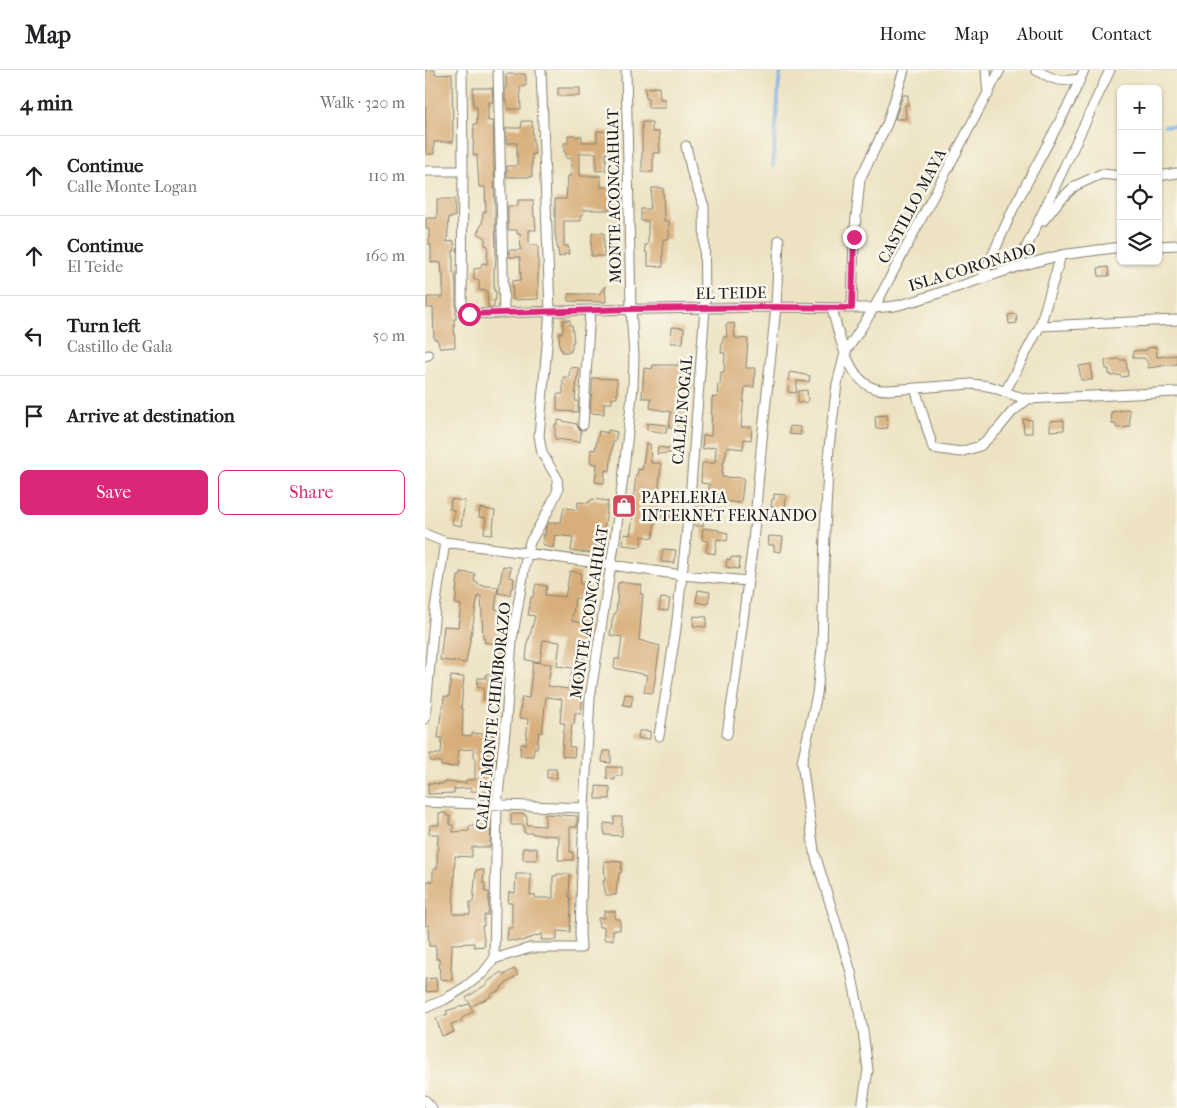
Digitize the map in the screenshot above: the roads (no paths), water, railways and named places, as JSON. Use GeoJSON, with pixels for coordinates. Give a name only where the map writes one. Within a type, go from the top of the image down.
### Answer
{"type":"FeatureCollection","features":[{"type":"Feature","properties":{"kind":"street"},"geometry":{"type":"LineString","coordinates":[[425,171],[463,172],[462,70]]}},
{"type":"Feature","properties":{"kind":"street"},"geometry":{"type":"LineString","coordinates":[[498,70],[504,312]]}},
{"type":"Feature","properties":{"kind":"street","name":"CALLE MONTE CHIMBORAZO"},"geometry":{"type":"LineString","coordinates":[[494,959],[497,804],[512,640],[530,542],[557,490],[557,478],[542,453],[539,436],[550,311],[541,70]]}},
{"type":"Feature","properties":{"kind":"street","name":"MONTE ACONCAHUAT"},"geometry":{"type":"LineString","coordinates":[[494,959],[530,948],[581,948],[584,808],[590,698],[611,566],[633,386],[634,357],[631,309],[626,70]]}},
{"type":"Feature","properties":{"kind":"street"},"geometry":{"type":"LineString","coordinates":[[852,308],[854,237],[860,179],[887,124],[904,70]]}},
{"type":"Feature","properties":{"kind":"street"},"geometry":{"type":"LineString","coordinates":[[986,70],[988,95]]}},
{"type":"Feature","properties":{"kind":"street","name":"CASTILLO MAYA"},"geometry":{"type":"LineString","coordinates":[[845,353],[874,308],[1000,70]]}},
{"type":"Feature","properties":{"kind":"street"},"geometry":{"type":"LineString","coordinates":[[1036,70],[1051,78],[1063,81],[1082,74]]}},
{"type":"Feature","properties":{"kind":"street"},"geometry":{"type":"LineString","coordinates":[[1017,267],[1110,70]]}},
{"type":"Feature","properties":{"kind":"street"},"geometry":{"type":"LineString","coordinates":[[982,280],[1013,209],[1071,100],[1082,74]]}},
{"type":"Feature","properties":{"kind":"street","name":"CALLE NOGAL"},"geometry":{"type":"LineString","coordinates":[[659,736],[676,629],[689,511],[705,309],[704,206],[692,173],[686,146]]}},
{"type":"Feature","properties":{"kind":"street","name":"EL TEIDE"},"geometry":{"type":"LineString","coordinates":[[463,172],[462,307],[469,314],[631,309],[831,308]]}},
{"type":"Feature","properties":{"kind":"street"},"geometry":{"type":"LineString","coordinates":[[1162,175],[1177,173]]}},
{"type":"Feature","properties":{"kind":"street"},"geometry":{"type":"LineString","coordinates":[[1033,233],[1060,200],[1075,186],[1101,174],[1117,176]]}},
{"type":"Feature","properties":{"kind":"street"},"geometry":{"type":"LineString","coordinates":[[727,734],[748,581],[775,307],[779,240]]}},
{"type":"Feature","properties":{"kind":"street"},"geometry":{"type":"LineString","coordinates":[[1162,246],[1177,246]]}},
{"type":"Feature","properties":{"kind":"street","name":"ISLA CORONADO"},"geometry":{"type":"LineString","coordinates":[[831,308],[895,306],[1061,255],[1117,248]]}},
{"type":"Feature","properties":{"kind":"street"},"geometry":{"type":"LineString","coordinates":[[1005,392],[1040,326],[1061,255]]}},
{"type":"Feature","properties":{"kind":"street"},"geometry":{"type":"LineString","coordinates":[[831,308],[845,353],[856,373],[876,389],[971,384],[992,387],[1017,397],[1028,399],[1177,392]]}},
{"type":"Feature","properties":{"kind":"street"},"geometry":{"type":"LineString","coordinates":[[583,424],[590,310]]}},
{"type":"Feature","properties":{"kind":"street"},"geometry":{"type":"LineString","coordinates":[[1040,326],[1177,320]]}},
{"type":"Feature","properties":{"kind":"street"},"geometry":{"type":"LineString","coordinates":[[845,353],[837,384],[829,447],[823,647],[817,694],[802,762],[814,851],[851,972],[863,1031],[868,1070],[862,1108]]}},
{"type":"Feature","properties":{"kind":"street"},"geometry":{"type":"LineString","coordinates":[[915,388],[933,448],[960,452],[980,446],[1012,412],[1028,399]]}},
{"type":"Feature","properties":{"kind":"street"},"geometry":{"type":"LineString","coordinates":[[425,534],[445,542],[527,554],[681,575],[748,581]]}},
{"type":"Feature","properties":{"kind":"street"},"geometry":{"type":"LineString","coordinates":[[425,719],[428,662],[445,542]]}},
{"type":"Feature","properties":{"kind":"street"},"geometry":{"type":"LineString","coordinates":[[425,802],[584,808]]}},
{"type":"Feature","properties":{"kind":"street"},"geometry":{"type":"LineString","coordinates":[[425,1008],[444,1000],[465,987],[484,972],[494,959]]}},
{"type":"Feature","properties":{"kind":"street"},"geometry":{"type":"LineString","coordinates":[[425,1100],[432,1108]]}},
{"type":"Feature","properties":{"kind":"waterway"},"geometry":{"type":"LineString","coordinates":[[773,167],[781,70]]}},
{"type":"Feature","properties":{"kind":"waterway"},"geometry":{"type":"LineString","coordinates":[[1164,126],[1177,126]]}},
{"type":"Feature","properties":{"kind":"place","name":"PAPELERIA INTERNET FERNANDO"},"geometry":{"type":"Point","coordinates":[624,506]}}]}
